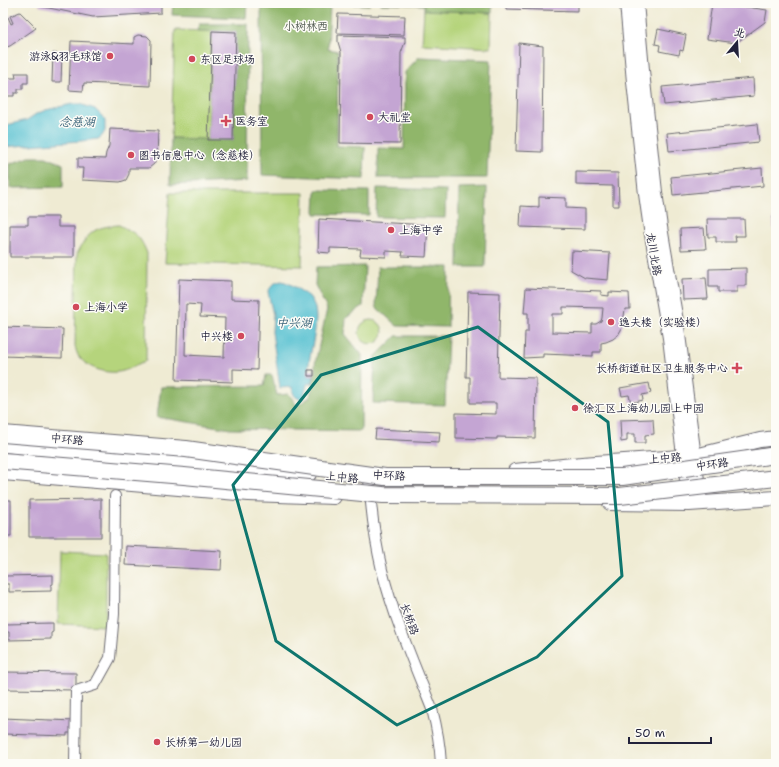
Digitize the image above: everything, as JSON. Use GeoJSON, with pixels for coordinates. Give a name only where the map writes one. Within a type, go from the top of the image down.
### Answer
{"type":"FeatureCollection","features":[{"type":"Feature","properties":{"kind":"highway","name":"中环路"},"geometry":{"type":"LineString","coordinates":[[3,434],[186,449],[385,477],[622,477],[776,455]]}},
{"type":"Feature","properties":{"kind":"highway","name":"中环路"},"geometry":{"type":"LineString","coordinates":[[3,461],[383,495],[620,496],[776,478]]}},
{"type":"Feature","properties":{"kind":"main road","name":"上中路"},"geometry":{"type":"LineString","coordinates":[[3,445],[399,482],[582,464],[690,457],[760,440],[776,438]]}},
{"type":"Feature","properties":{"kind":"main road","name":"上中路"},"geometry":{"type":"LineString","coordinates":[[3,473],[249,494],[370,499],[695,504],[776,498]]}},
{"type":"Feature","properties":{"kind":"street","name":"龙川北路"},"geometry":{"type":"LineString","coordinates":[[626,3],[632,82],[646,201],[690,457]]}},
{"type":"Feature","properties":{"kind":"street","name":"龙川北路"},"geometry":{"type":"LineString","coordinates":[[637,3],[656,192],[678,327],[695,504]]}},
{"type":"Feature","properties":{"kind":"street","name":"长桥路"},"geometry":{"type":"LineString","coordinates":[[369,479],[370,499],[377,547],[384,577],[393,608],[437,725],[441,764]]}},
{"type":"Feature","properties":{"kind":"street"},"geometry":{"type":"LineString","coordinates":[[75,764],[76,691],[95,686],[110,658],[114,614],[115,496]]}},
{"type":"Feature","properties":{"kind":"highlighted area"},"geometry":{"type":"Polygon","coordinates":[[[478,327],[608,422],[622,576],[537,657],[397,725],[276,641],[233,485],[321,375],[478,327]]]}},
{"type":"Feature","properties":{"kind":"green space"},"geometry":{"type":"Polygon","coordinates":[[[173,3],[247,3],[246,18],[172,15],[173,3]]]}},
{"type":"Feature","properties":{"kind":"green space","name":"小树林西"},"geometry":{"type":"Polygon","coordinates":[[[261,3],[370,3],[370,5],[330,4],[328,49],[338,51],[337,146],[365,147],[364,179],[262,175],[261,3]]]}},
{"type":"Feature","properties":{"kind":"green space"},"geometry":{"type":"Polygon","coordinates":[[[381,3],[492,3],[492,13],[424,10],[424,5],[381,3]]]}},
{"type":"Feature","properties":{"kind":"green space"},"geometry":{"type":"Polygon","coordinates":[[[424,10],[492,13],[491,48],[422,44],[424,10]]]}},
{"type":"Feature","properties":{"kind":"green space"},"geometry":{"type":"Polygon","coordinates":[[[199,24],[248,24],[247,181],[170,185],[171,138],[233,140],[236,32],[197,31],[199,24]]]}},
{"type":"Feature","properties":{"kind":"green space","name":"东区足球场"},"geometry":{"type":"Polygon","coordinates":[[[175,30],[212,31],[208,140],[171,138],[175,30]]]}},
{"type":"Feature","properties":{"kind":"green space"},"geometry":{"type":"Polygon","coordinates":[[[419,57],[491,60],[487,178],[378,178],[378,148],[404,149],[405,72],[419,57]]]}},
{"type":"Feature","properties":{"kind":"green space"},"geometry":{"type":"Polygon","coordinates":[[[29,157],[46,157],[63,164],[63,187],[10,188],[10,164],[29,157]]]}},
{"type":"Feature","properties":{"kind":"green space"},"geometry":{"type":"Polygon","coordinates":[[[487,187],[485,267],[458,267],[459,188],[487,187]]]}},
{"type":"Feature","properties":{"kind":"green space"},"geometry":{"type":"Polygon","coordinates":[[[377,188],[446,190],[445,218],[376,217],[377,188]]]}},
{"type":"Feature","properties":{"kind":"green space"},"geometry":{"type":"Polygon","coordinates":[[[316,190],[369,191],[369,215],[315,214],[316,190]]]}},
{"type":"Feature","properties":{"kind":"green space"},"geometry":{"type":"Polygon","coordinates":[[[170,193],[304,193],[302,266],[165,263],[170,193]]]}},
{"type":"Feature","properties":{"kind":"green space"},"geometry":{"type":"Polygon","coordinates":[[[119,225],[129,230],[139,238],[147,253],[146,361],[126,370],[106,372],[94,368],[84,362],[76,351],[77,254],[85,240],[97,229],[119,225]]]}},
{"type":"Feature","properties":{"kind":"green space"},"geometry":{"type":"Polygon","coordinates":[[[365,266],[363,306],[346,318],[345,334],[362,355],[361,431],[231,429],[157,417],[161,387],[264,386],[266,375],[272,375],[277,395],[289,394],[297,406],[310,397],[315,374],[315,364],[327,309],[315,285],[316,267],[365,266]]]}},
{"type":"Feature","properties":{"kind":"green space"},"geometry":{"type":"Polygon","coordinates":[[[378,267],[449,267],[448,327],[397,326],[376,307],[378,267]]]}},
{"type":"Feature","properties":{"kind":"green space"},"geometry":{"type":"Polygon","coordinates":[[[371,320],[379,324],[383,332],[379,340],[371,344],[363,340],[359,332],[363,324],[371,320]]]}},
{"type":"Feature","properties":{"kind":"green space"},"geometry":{"type":"Polygon","coordinates":[[[396,336],[448,336],[445,405],[373,403],[375,357],[396,336]]]}},
{"type":"Feature","properties":{"kind":"green space"},"geometry":{"type":"Polygon","coordinates":[[[60,551],[106,553],[106,626],[58,624],[60,551]]]}},
{"type":"Feature","properties":{"kind":"water","name":"念慈湖"},"geometry":{"type":"Polygon","coordinates":[[[72,104],[80,104],[95,109],[103,117],[105,121],[105,131],[102,136],[98,139],[81,141],[3,147],[3,126],[27,120],[46,110],[72,104]]]}},
{"type":"Feature","properties":{"kind":"water","name":"中兴湖"},"geometry":{"type":"Polygon","coordinates":[[[282,281],[292,285],[308,296],[315,307],[316,326],[308,367],[308,376],[314,376],[312,383],[307,384],[302,399],[297,398],[294,395],[292,387],[280,388],[272,332],[273,315],[268,292],[274,284],[282,281]]]}},
{"type":"Feature","properties":{"kind":"building"},"geometry":{"type":"Polygon","coordinates":[[[40,3],[161,3],[161,13],[93,17],[39,6],[40,3]]]}},
{"type":"Feature","properties":{"kind":"building"},"geometry":{"type":"Polygon","coordinates":[[[506,3],[578,3],[578,11],[506,9],[506,3]]]}},
{"type":"Feature","properties":{"kind":"building"},"geometry":{"type":"Polygon","coordinates":[[[712,3],[767,10],[765,22],[736,43],[707,39],[712,3]]]}},
{"type":"Feature","properties":{"kind":"building"},"geometry":{"type":"Polygon","coordinates":[[[20,12],[36,28],[10,46],[3,48],[3,20],[8,17],[11,24],[13,23],[10,16],[20,12]]]}},
{"type":"Feature","properties":{"kind":"building"},"geometry":{"type":"Polygon","coordinates":[[[338,14],[405,16],[404,35],[337,33],[338,14]]]}},
{"type":"Feature","properties":{"kind":"building"},"geometry":{"type":"Polygon","coordinates":[[[658,29],[686,35],[683,51],[680,50],[679,55],[659,51],[660,45],[655,44],[658,29]]]}},
{"type":"Feature","properties":{"kind":"building"},"geometry":{"type":"Polygon","coordinates":[[[212,31],[236,32],[233,140],[208,140],[212,31]]]}},
{"type":"Feature","properties":{"kind":"building","name":"游泳&羽毛球馆"},"geometry":{"type":"Polygon","coordinates":[[[138,35],[147,36],[151,40],[150,86],[84,83],[83,91],[69,90],[71,41],[134,44],[134,37],[138,35]]]}},
{"type":"Feature","properties":{"kind":"building","name":"大礼堂"},"geometry":{"type":"Polygon","coordinates":[[[338,35],[405,37],[405,42],[401,53],[400,144],[340,143],[341,52],[338,42],[338,35]]]}},
{"type":"Feature","properties":{"kind":"building"},"geometry":{"type":"Polygon","coordinates":[[[519,43],[543,46],[542,152],[516,151],[519,43]]]}},
{"type":"Feature","properties":{"kind":"building"},"geometry":{"type":"Polygon","coordinates":[[[53,53],[62,54],[61,82],[52,82],[53,53]]]}},
{"type":"Feature","properties":{"kind":"building"},"geometry":{"type":"Polygon","coordinates":[[[15,73],[28,73],[28,83],[23,83],[23,89],[18,89],[18,93],[14,93],[14,96],[6,96],[6,93],[3,93],[3,78],[16,78],[15,73]]]}},
{"type":"Feature","properties":{"kind":"building"},"geometry":{"type":"Polygon","coordinates":[[[753,78],[754,96],[664,105],[662,87],[753,78]]]}},
{"type":"Feature","properties":{"kind":"building"},"geometry":{"type":"Polygon","coordinates":[[[757,124],[759,142],[669,151],[667,133],[757,124]]]}},
{"type":"Feature","properties":{"kind":"building","name":"图书信息中心（念慈楼）"},"geometry":{"type":"Polygon","coordinates":[[[110,129],[158,131],[157,157],[154,164],[149,168],[129,168],[129,174],[126,180],[120,182],[82,180],[83,168],[78,168],[78,158],[105,159],[109,146],[110,129]]]}},
{"type":"Feature","properties":{"kind":"building"},"geometry":{"type":"Polygon","coordinates":[[[762,168],[763,186],[673,195],[671,177],[762,168]]]}},
{"type":"Feature","properties":{"kind":"building"},"geometry":{"type":"Polygon","coordinates":[[[576,172],[618,173],[619,206],[613,206],[613,186],[576,185],[576,172]]]}},
{"type":"Feature","properties":{"kind":"building"},"geometry":{"type":"Polygon","coordinates":[[[539,197],[566,198],[566,208],[585,209],[585,229],[520,227],[521,206],[539,207],[539,197]]]}},
{"type":"Feature","properties":{"kind":"building"},"geometry":{"type":"Polygon","coordinates":[[[28,217],[58,217],[58,227],[74,227],[74,257],[10,257],[10,225],[28,225],[28,217]]]}},
{"type":"Feature","properties":{"kind":"building"},"geometry":{"type":"Polygon","coordinates":[[[773,217],[776,217],[776,234],[774,234],[773,217]]]}},
{"type":"Feature","properties":{"kind":"building"},"geometry":{"type":"Polygon","coordinates":[[[319,219],[428,225],[426,257],[402,256],[403,252],[386,251],[386,257],[360,256],[361,249],[330,248],[330,253],[318,252],[319,219]]]}},
{"type":"Feature","properties":{"kind":"building"},"geometry":{"type":"Polygon","coordinates":[[[707,219],[744,219],[745,236],[735,236],[736,242],[716,242],[716,237],[708,237],[707,219]]]}},
{"type":"Feature","properties":{"kind":"building"},"geometry":{"type":"Polygon","coordinates":[[[704,228],[706,249],[681,250],[680,229],[704,228]]]}},
{"type":"Feature","properties":{"kind":"building"},"geometry":{"type":"Polygon","coordinates":[[[572,251],[610,253],[608,280],[585,278],[571,270],[572,251]]]}},
{"type":"Feature","properties":{"kind":"building"},"geometry":{"type":"Polygon","coordinates":[[[746,268],[746,286],[737,286],[737,292],[718,292],[718,287],[709,287],[709,269],[746,268]]]}},
{"type":"Feature","properties":{"kind":"building"},"geometry":{"type":"Polygon","coordinates":[[[706,278],[708,299],[683,300],[682,279],[706,278]]]}},
{"type":"Feature","properties":{"kind":"building","name":"中兴楼"},"geometry":{"type":"Polygon","coordinates":[[[179,279],[231,281],[231,299],[259,300],[257,370],[233,369],[233,382],[176,380],[179,279]],[[186,304],[185,355],[224,357],[225,318],[200,317],[201,305],[186,304]]]}},
{"type":"Feature","properties":{"kind":"building","name":"逸夫楼（实验楼）"},"geometry":{"type":"Polygon","coordinates":[[[526,288],[601,291],[601,295],[609,296],[609,292],[629,293],[630,309],[625,309],[621,330],[613,339],[601,343],[601,352],[593,352],[593,356],[543,354],[543,357],[524,358],[525,332],[528,332],[528,313],[524,313],[526,288]],[[563,307],[563,314],[552,314],[552,332],[592,333],[592,324],[596,324],[601,321],[603,308],[563,307]]]}},
{"type":"Feature","properties":{"kind":"building"},"geometry":{"type":"Polygon","coordinates":[[[468,292],[500,293],[498,377],[536,378],[535,438],[456,438],[456,413],[496,414],[496,403],[470,403],[470,377],[466,377],[468,292]]]}},
{"type":"Feature","properties":{"kind":"building"},"geometry":{"type":"Polygon","coordinates":[[[3,327],[63,329],[62,358],[3,356],[3,327]]]}},
{"type":"Feature","properties":{"kind":"building"},"geometry":{"type":"Polygon","coordinates":[[[308,370],[314,370],[314,376],[308,376],[308,370]]]}},
{"type":"Feature","properties":{"kind":"building"},"geometry":{"type":"Polygon","coordinates":[[[649,383],[651,393],[642,395],[643,400],[631,403],[629,395],[622,396],[620,388],[649,383]]]}},
{"type":"Feature","properties":{"kind":"building"},"geometry":{"type":"Polygon","coordinates":[[[653,419],[654,434],[645,435],[645,443],[635,443],[635,434],[627,434],[627,441],[621,442],[620,420],[653,419]]]}},
{"type":"Feature","properties":{"kind":"building"},"geometry":{"type":"Polygon","coordinates":[[[376,429],[440,432],[439,442],[375,439],[376,429]]]}},
{"type":"Feature","properties":{"kind":"building"},"geometry":{"type":"Polygon","coordinates":[[[101,499],[101,537],[29,537],[29,500],[101,499]]]}},
{"type":"Feature","properties":{"kind":"building"},"geometry":{"type":"Polygon","coordinates":[[[3,500],[11,500],[11,536],[3,536],[3,500]]]}},
{"type":"Feature","properties":{"kind":"building"},"geometry":{"type":"Polygon","coordinates":[[[126,546],[222,551],[221,570],[125,565],[126,546]]]}},
{"type":"Feature","properties":{"kind":"building"},"geometry":{"type":"Polygon","coordinates":[[[53,575],[51,591],[9,592],[9,584],[6,584],[5,576],[53,575]]]}},
{"type":"Feature","properties":{"kind":"building"},"geometry":{"type":"Polygon","coordinates":[[[53,623],[51,639],[9,640],[9,632],[5,632],[5,624],[53,623]]]}},
{"type":"Feature","properties":{"kind":"building"},"geometry":{"type":"Polygon","coordinates":[[[4,672],[76,673],[76,690],[4,689],[4,672]]]}},
{"type":"Feature","properties":{"kind":"building"},"geometry":{"type":"Polygon","coordinates":[[[3,718],[74,721],[73,733],[67,733],[67,736],[3,734],[3,718]]]}},
{"type":"Feature","properties":{"kind":"place","name":"游泳&羽毛球馆"},"geometry":{"type":"Point","coordinates":[110,56]}},
{"type":"Feature","properties":{"kind":"place","name":"东区足球场"},"geometry":{"type":"Point","coordinates":[192,59]}},
{"type":"Feature","properties":{"kind":"place","name":"大礼堂"},"geometry":{"type":"Point","coordinates":[370,117]}},
{"type":"Feature","properties":{"kind":"place","name":"医务室"},"geometry":{"type":"Point","coordinates":[226,121]}},
{"type":"Feature","properties":{"kind":"place","name":"图书信息中心（念慈楼）"},"geometry":{"type":"Point","coordinates":[131,155]}},
{"type":"Feature","properties":{"kind":"place","name":"上海中学"},"geometry":{"type":"Point","coordinates":[391,230]}},
{"type":"Feature","properties":{"kind":"place","name":"上海小学"},"geometry":{"type":"Point","coordinates":[76,307]}},
{"type":"Feature","properties":{"kind":"place","name":"逸夫楼（实验楼）"},"geometry":{"type":"Point","coordinates":[611,322]}},
{"type":"Feature","properties":{"kind":"place","name":"中兴楼"},"geometry":{"type":"Point","coordinates":[241,336]}},
{"type":"Feature","properties":{"kind":"place","name":"长桥街道社区卫生服务中心"},"geometry":{"type":"Point","coordinates":[737,368]}},
{"type":"Feature","properties":{"kind":"place","name":"徐汇区上海幼儿园上中园"},"geometry":{"type":"Point","coordinates":[575,408]}},
{"type":"Feature","properties":{"kind":"place","name":"长桥第一幼儿园"},"geometry":{"type":"Point","coordinates":[157,742]}}]}
